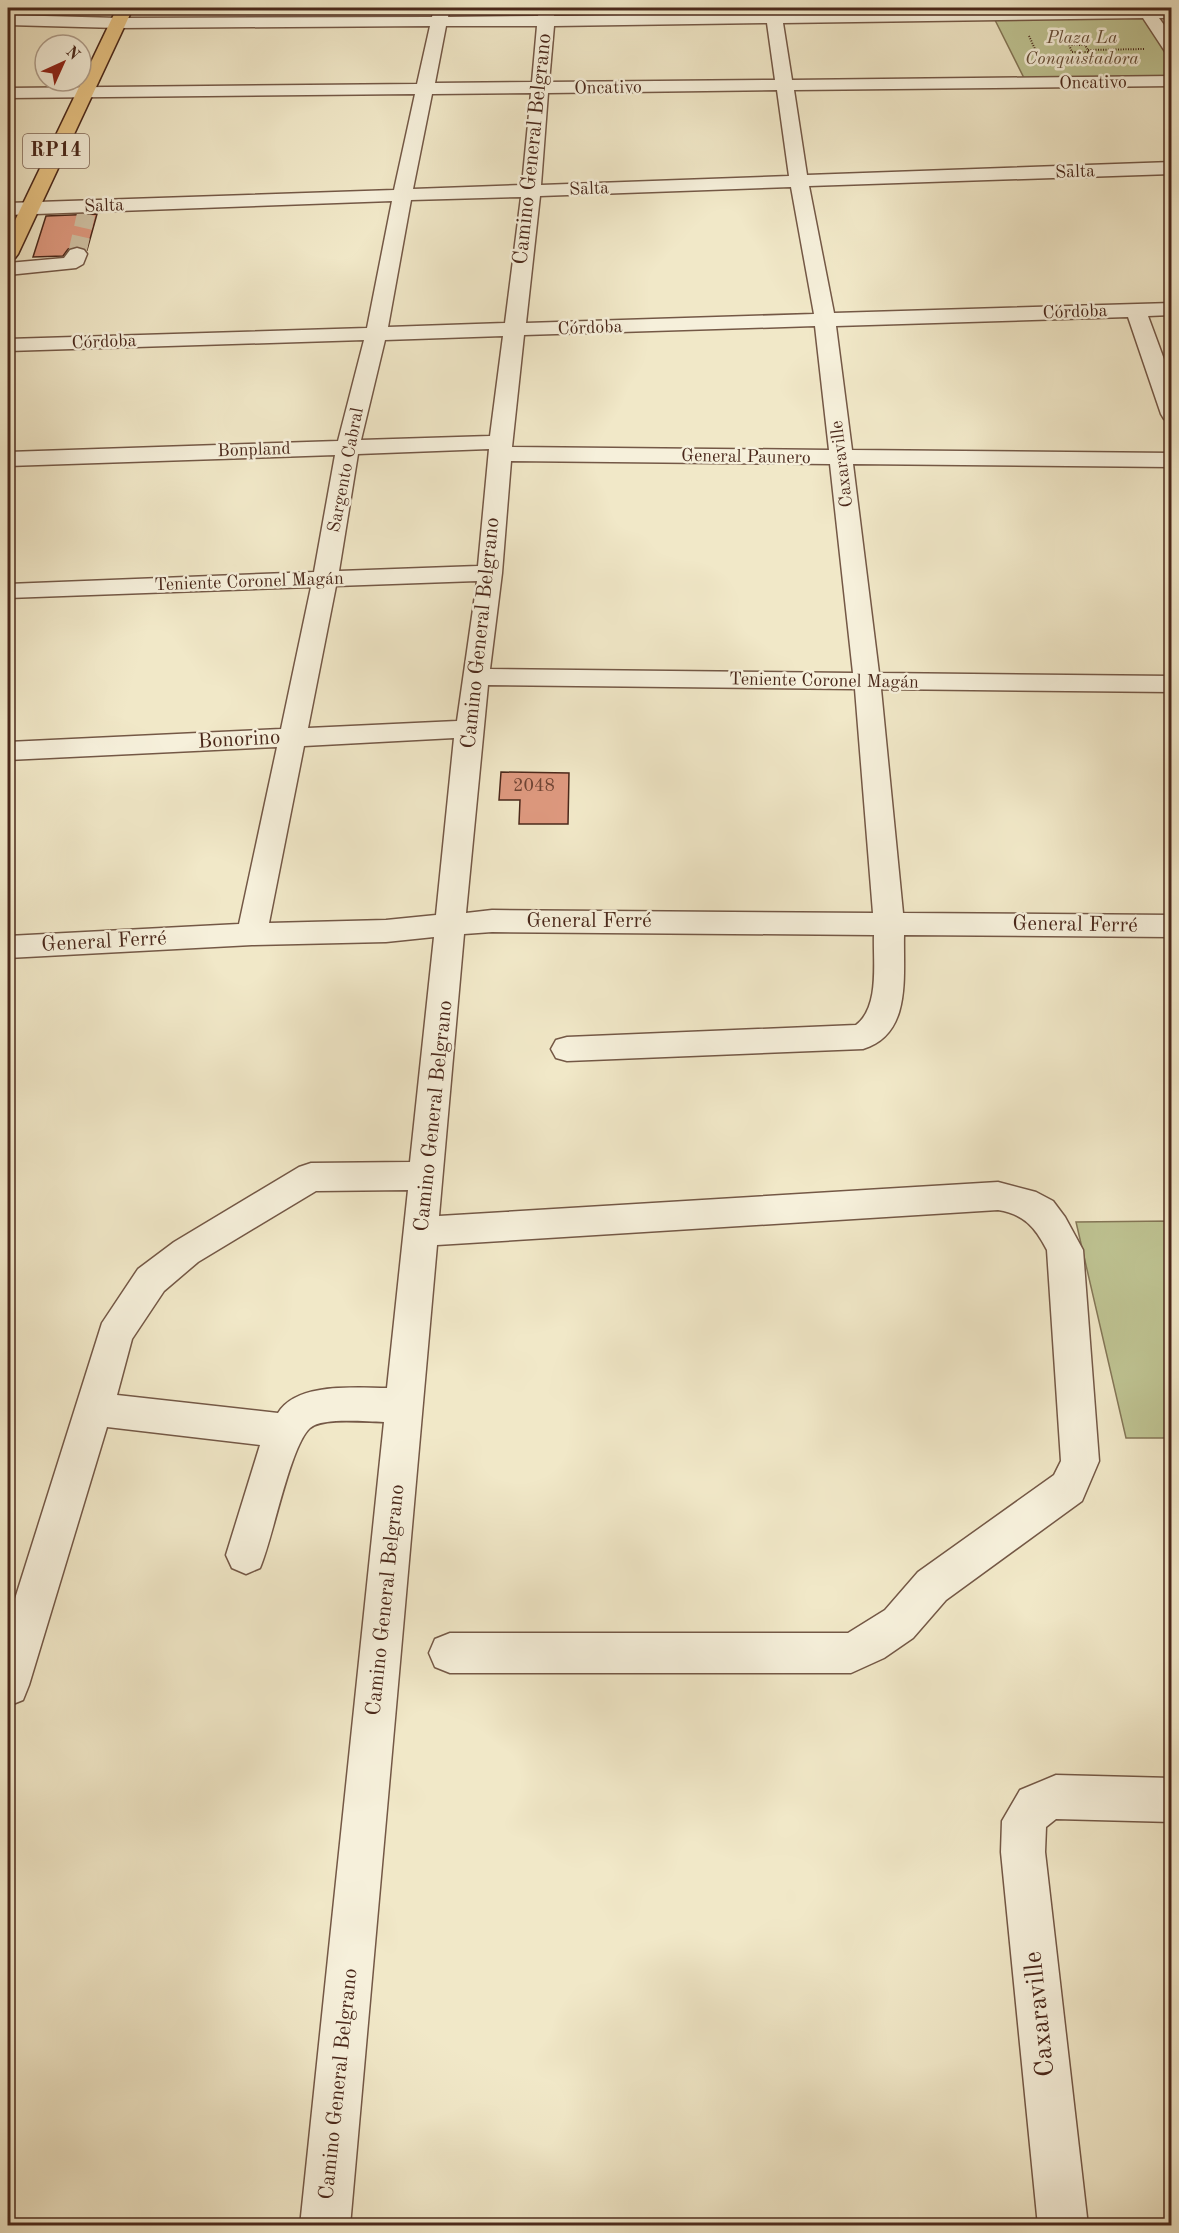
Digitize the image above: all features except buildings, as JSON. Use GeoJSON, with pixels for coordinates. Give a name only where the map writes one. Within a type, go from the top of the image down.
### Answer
{"type":"FeatureCollection","features":[{"type":"Feature","properties":{"kind":"main road","name":"RP14"},"geometry":{"type":"LineString","coordinates":[[93,74],[121,15]]}},
{"type":"Feature","properties":{"kind":"main road","name":"RP14"},"geometry":{"type":"LineString","coordinates":[[8,254],[84,93]]}},
{"type":"Feature","properties":{"kind":"street"},"geometry":{"type":"LineString","coordinates":[[1147,10],[1171,48]]}},
{"type":"Feature","properties":{"kind":"street"},"geometry":{"type":"LineString","coordinates":[[8,20],[121,15],[1147,10],[1172,13]]}},
{"type":"Feature","properties":{"kind":"street","name":"Caxaraville"},"geometry":{"type":"LineString","coordinates":[[567,1049],[863,1036],[880,1024],[884,1005],[889,924],[867,681],[825,320],[799,182],[774,13]]}},
{"type":"Feature","properties":{"kind":"street","name":"Sargento Cabral"},"geometry":{"type":"LineString","coordinates":[[252,934],[294,738],[348,447],[376,334],[402,196],[441,14]]}},
{"type":"Feature","properties":{"kind":"street","name":"Camino General Belgrano"},"geometry":{"type":"LineString","coordinates":[[325,2226],[453,924],[470,729],[490,573],[500,448],[531,190],[547,14]]}},
{"type":"Feature","properties":{"kind":"street","name":"Oncativo"},"geometry":{"type":"LineString","coordinates":[[93,93],[1172,81]]}},
{"type":"Feature","properties":{"kind":"street","name":"Oncativo"},"geometry":{"type":"LineString","coordinates":[[8,93],[33,93]]}},
{"type":"Feature","properties":{"kind":"street","name":"Salta"},"geometry":{"type":"LineString","coordinates":[[8,209],[86,211],[531,190],[1172,168]]}},
{"type":"Feature","properties":{"kind":"street"},"geometry":{"type":"LineString","coordinates":[[8,269],[69,264],[76,260],[77,254]]}},
{"type":"Feature","properties":{"kind":"street","name":"Córdoba"},"geometry":{"type":"LineString","coordinates":[[8,345],[1172,309]]}},
{"type":"Feature","properties":{"kind":"street"},"geometry":{"type":"LineString","coordinates":[[1136,310],[1172,414]]}},
{"type":"Feature","properties":{"kind":"street","name":"Bonpland"},"geometry":{"type":"LineString","coordinates":[[8,459],[348,447],[500,448]]}},
{"type":"Feature","properties":{"kind":"street","name":"General Paunero"},"geometry":{"type":"LineString","coordinates":[[500,448],[841,458],[1172,460]]}},
{"type":"Feature","properties":{"kind":"street","name":"Teniente Coronel Magán"},"geometry":{"type":"LineString","coordinates":[[8,591],[490,573]]}},
{"type":"Feature","properties":{"kind":"street","name":"Teniente Coronel Magán"},"geometry":{"type":"LineString","coordinates":[[476,677],[1172,684]]}},
{"type":"Feature","properties":{"kind":"street","name":"Bonorino"},"geometry":{"type":"LineString","coordinates":[[8,751],[470,729]]}},
{"type":"Feature","properties":{"kind":"street","name":"General Ferré"},"geometry":{"type":"LineString","coordinates":[[8,947],[252,934],[386,931],[492,921],[1172,926]]}},
{"type":"Feature","properties":{"kind":"street"},"geometry":{"type":"LineString","coordinates":[[8,1685],[94,1409],[114,1334],[151,1280],[186,1252],[311,1177],[428,1176]]}},
{"type":"Feature","properties":{"kind":"street"},"geometry":{"type":"LineString","coordinates":[[422,1232],[998,1196],[1022,1199],[1040,1210],[1052,1224],[1065,1250],[1080,1449],[1080,1461],[1068,1488],[932,1586],[899,1624],[851,1653],[450,1653]]}},
{"type":"Feature","properties":{"kind":"street"},"geometry":{"type":"LineString","coordinates":[[246,1556],[279,1445],[297,1416],[324,1405],[405,1405]]}},
{"type":"Feature","properties":{"kind":"street"},"geometry":{"type":"LineString","coordinates":[[94,1409],[287,1431]]}},
{"type":"Feature","properties":{"kind":"street","name":"Caxaraville"},"geometry":{"type":"LineString","coordinates":[[1063,2226],[1023,1852],[1024,1821],[1035,1805],[1056,1797],[1172,1800]]}},
{"type":"Feature","properties":{"kind":"path"},"geometry":{"type":"LineString","coordinates":[[1028,32],[1053,83]]}},
{"type":"Feature","properties":{"kind":"path"},"geometry":{"type":"LineString","coordinates":[[1087,49],[1089,52],[1072,52],[1069,45],[1087,49],[1171,48]]}},
{"type":"Feature","properties":{"kind":"green space","name":"Plaza La Conquistadora"},"geometry":{"type":"Polygon","coordinates":[[[1149,13],[1171,49],[1171,81],[1027,84],[993,16],[1149,13]]]}},
{"type":"Feature","properties":{"kind":"green space"},"geometry":{"type":"Polygon","coordinates":[[[1171,1221],[1171,1438],[1126,1438],[1076,1222],[1171,1221]]]}},
{"type":"Feature","properties":{"kind":"tunnel"},"geometry":{"type":"LineString","coordinates":[[77,254],[86,214]]}}]}
